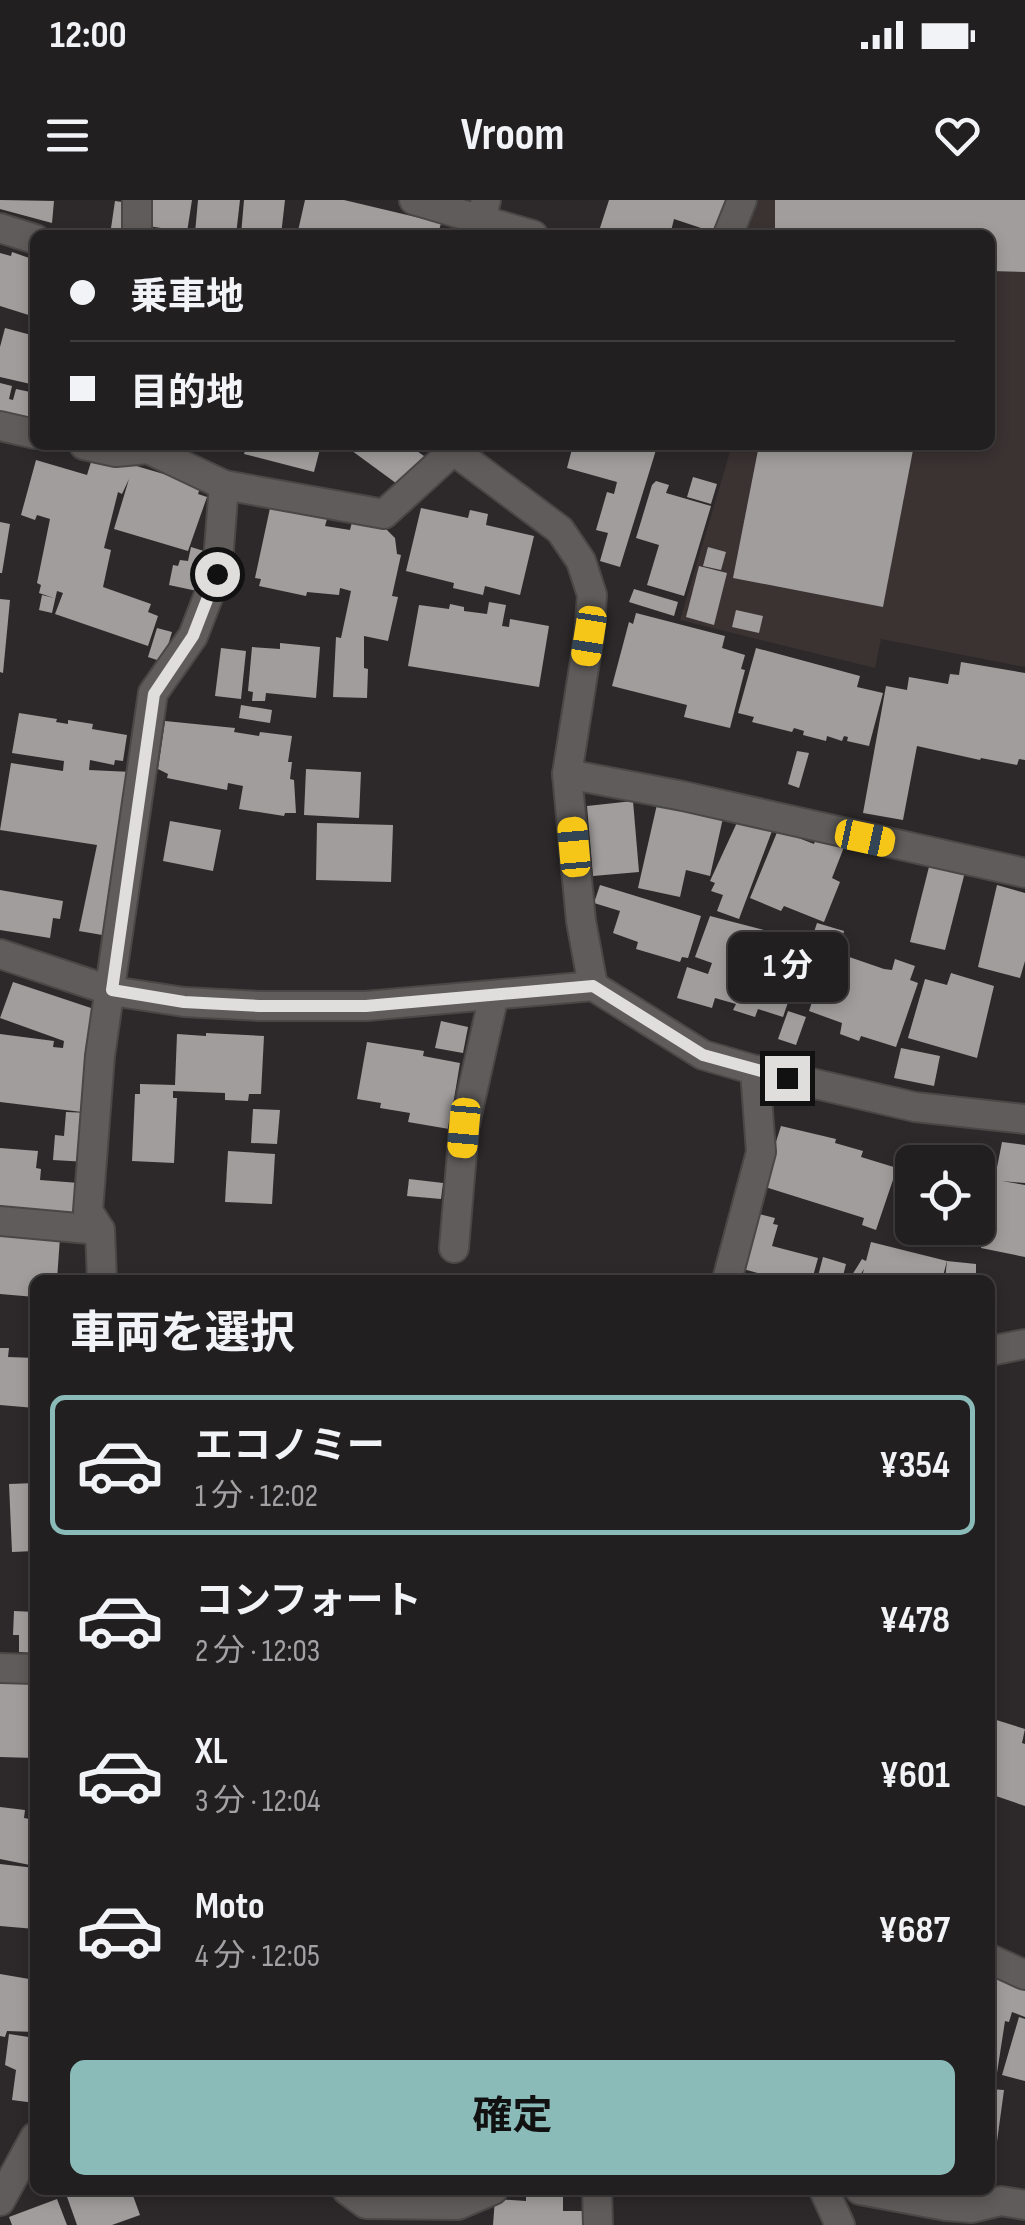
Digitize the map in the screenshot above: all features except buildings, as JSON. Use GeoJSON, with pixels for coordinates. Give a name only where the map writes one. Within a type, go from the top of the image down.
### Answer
{"type":"FeatureCollection","features":[{"type":"Feature","properties":{"kind":"street"},"geometry":{"type":"LineString","coordinates":[[137,200],[137,230]]}},
{"type":"Feature","properties":{"kind":"street"},"geometry":{"type":"LineString","coordinates":[[414,200],[518,230]]}},
{"type":"Feature","properties":{"kind":"street"},"geometry":{"type":"LineString","coordinates":[[730,230],[742,200]]}},
{"type":"Feature","properties":{"kind":"street"},"geometry":{"type":"LineString","coordinates":[[0,228],[30,237]]}},
{"type":"Feature","properties":{"kind":"street"},"geometry":{"type":"LineString","coordinates":[[0,426],[30,433]]}},
{"type":"Feature","properties":{"kind":"street"},"geometry":{"type":"LineString","coordinates":[[150,450],[224,484],[384,514],[448,450]]}},
{"type":"Feature","properties":{"kind":"street"},"geometry":{"type":"LineString","coordinates":[[453,450],[560,530],[581,561],[592,595],[567,774],[581,921],[593,986]]}},
{"type":"Feature","properties":{"kind":"street"},"geometry":{"type":"LineString","coordinates":[[102,1275],[100,1230],[88,1212],[100,1056],[154,694],[193,636],[217,574],[224,484]]}},
{"type":"Feature","properties":{"kind":"street"},"geometry":{"type":"LineString","coordinates":[[567,774],[683,796],[1025,874]]}},
{"type":"Feature","properties":{"kind":"street"},"geometry":{"type":"LineString","coordinates":[[0,954],[112,990],[184,1002],[366,1006],[593,986],[703,1055],[915,1107],[1025,1118]]}},
{"type":"Feature","properties":{"kind":"street"},"geometry":{"type":"LineString","coordinates":[[454,1248],[464,1128],[494,995]]}},
{"type":"Feature","properties":{"kind":"street"},"geometry":{"type":"LineString","coordinates":[[730,1275],[761,1152],[755,1070]]}},
{"type":"Feature","properties":{"kind":"street"},"geometry":{"type":"LineString","coordinates":[[0,1222],[100,1230]]}},
{"type":"Feature","properties":{"kind":"street"},"geometry":{"type":"LineString","coordinates":[[995,1350],[1025,1344]]}},
{"type":"Feature","properties":{"kind":"street"},"geometry":{"type":"LineString","coordinates":[[0,1668],[30,1669]]}},
{"type":"Feature","properties":{"kind":"street"},"geometry":{"type":"LineString","coordinates":[[995,1962],[1025,1975]]}},
{"type":"Feature","properties":{"kind":"street"},"geometry":{"type":"LineString","coordinates":[[3,2189],[30,2145]]}},
{"type":"Feature","properties":{"kind":"street"},"geometry":{"type":"LineString","coordinates":[[354,2195],[366,2204],[458,2205],[481,2195]]}},
{"type":"Feature","properties":{"kind":"street"},"geometry":{"type":"LineString","coordinates":[[598,2195],[598,2225]]}},
{"type":"Feature","properties":{"kind":"street"},"geometry":{"type":"LineString","coordinates":[[826,2195],[840,2225]]}},
{"type":"Feature","properties":{"kind":"street"},"geometry":{"type":"LineString","coordinates":[[887,2195],[972,2208],[1001,2201],[1025,2205]]}},
{"type":"Feature","properties":{"kind":"shaded area"},"geometry":{"type":"Polygon","coordinates":[[[752,200],[1025,200],[1025,667],[881,639],[875,668],[680,620],[731,450],[995,450],[995,230],[740,230],[752,200]]]}},
{"type":"Feature","properties":{"kind":"route"},"geometry":{"type":"LineString","coordinates":[[217,574],[193,636],[154,694],[112,990],[184,1002],[366,1006],[593,986],[703,1055],[787,1078]]}}]}
